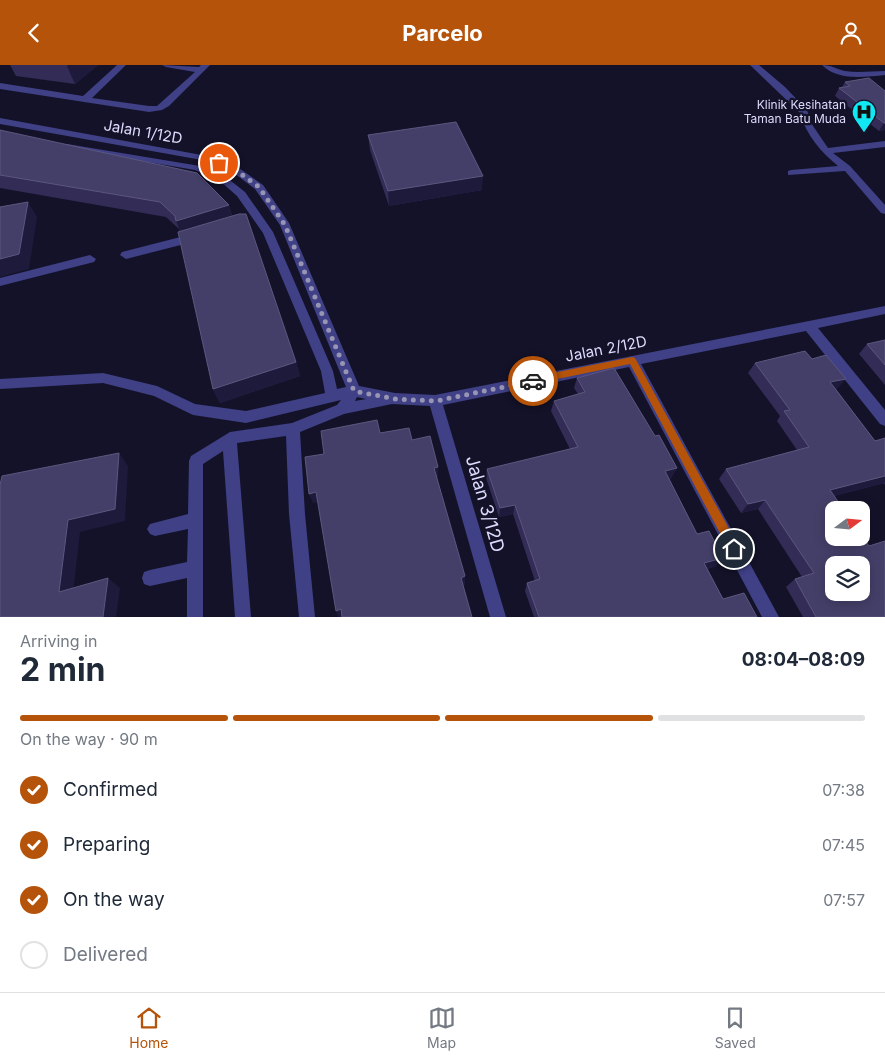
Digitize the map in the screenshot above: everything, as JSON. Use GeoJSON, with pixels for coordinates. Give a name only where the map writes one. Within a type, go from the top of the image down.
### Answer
{"type":"FeatureCollection","features":[{"type":"Feature","properties":{"kind":"street"},"geometry":{"type":"LineString","coordinates":[[84,99],[122,65]]}},
{"type":"Feature","properties":{"kind":"street"},"geometry":{"type":"LineString","coordinates":[[166,65],[204,68]]}},
{"type":"Feature","properties":{"kind":"street"},"geometry":{"type":"LineString","coordinates":[[754,65],[782,89],[804,112],[807,123],[825,151],[847,168],[885,211]]}},
{"type":"Feature","properties":{"kind":"street"},"geometry":{"type":"LineString","coordinates":[[826,65],[841,72],[858,75],[885,73]]}},
{"type":"Feature","properties":{"kind":"street"},"geometry":{"type":"LineString","coordinates":[[0,86],[149,109],[166,105],[204,68]]}},
{"type":"Feature","properties":{"kind":"street","name":"Jalan 1/12D"},"geometry":{"type":"LineString","coordinates":[[0,121],[204,158],[233,168],[246,177],[259,187],[285,225],[354,391]]}},
{"type":"Feature","properties":{"kind":"street","name":"Jalan 1/12D"},"geometry":{"type":"LineString","coordinates":[[58,144],[198,169],[223,179],[241,194],[254,219],[268,232],[327,371],[332,395]]}},
{"type":"Feature","properties":{"kind":"street"},"geometry":{"type":"LineString","coordinates":[[825,151],[885,144]]}},
{"type":"Feature","properties":{"kind":"street"},"geometry":{"type":"LineString","coordinates":[[791,173],[847,168]]}},
{"type":"Feature","properties":{"kind":"street"},"geometry":{"type":"LineString","coordinates":[[126,255],[207,234]]}},
{"type":"Feature","properties":{"kind":"street"},"geometry":{"type":"LineString","coordinates":[[0,282],[90,259]]}},
{"type":"Feature","properties":{"kind":"street","name":"Jalan 2/12D"},"geometry":{"type":"LineString","coordinates":[[0,384],[102,378],[157,391],[193,409],[246,417],[354,391],[395,399],[436,401],[885,310]]}},
{"type":"Feature","properties":{"kind":"street"},"geometry":{"type":"LineString","coordinates":[[808,325],[885,420]]}},
{"type":"Feature","properties":{"kind":"street"},"geometry":{"type":"LineString","coordinates":[[632,361],[771,617]]}},
{"type":"Feature","properties":{"kind":"street"},"geometry":{"type":"LineString","coordinates":[[342,409],[354,391]]}},
{"type":"Feature","properties":{"kind":"street"},"geometry":{"type":"LineString","coordinates":[[317,418],[332,395]]}},
{"type":"Feature","properties":{"kind":"street"},"geometry":{"type":"LineString","coordinates":[[195,617],[196,461],[230,439],[293,429],[342,409],[395,399]]}},
{"type":"Feature","properties":{"kind":"street","name":"Jalan 3/12D"},"geometry":{"type":"LineString","coordinates":[[436,401],[498,617]]}},
{"type":"Feature","properties":{"kind":"street"},"geometry":{"type":"LineString","coordinates":[[293,429],[297,514],[307,617]]}},
{"type":"Feature","properties":{"kind":"street"},"geometry":{"type":"LineString","coordinates":[[230,439],[243,617]]}},
{"type":"Feature","properties":{"kind":"street"},"geometry":{"type":"LineString","coordinates":[[155,529],[196,520]]}},
{"type":"Feature","properties":{"kind":"street"},"geometry":{"type":"LineString","coordinates":[[150,578],[195,568]]}},
{"type":"Feature","properties":{"kind":"building"},"geometry":{"type":"Polygon","coordinates":[[[869,78],[885,91],[885,123],[839,88],[850,86],[845,82],[869,78]]]}},
{"type":"Feature","properties":{"kind":"building"},"geometry":{"type":"Polygon","coordinates":[[[456,122],[483,176],[388,191],[368,135],[456,122]]]}},
{"type":"Feature","properties":{"kind":"building"},"geometry":{"type":"Polygon","coordinates":[[[0,130],[197,173],[229,205],[176,221],[175,216],[160,202],[0,175],[0,130]]]}},
{"type":"Feature","properties":{"kind":"building"},"geometry":{"type":"Polygon","coordinates":[[[28,202],[19,254],[0,259],[0,207],[28,202]]]}},
{"type":"Feature","properties":{"kind":"building"},"geometry":{"type":"Polygon","coordinates":[[[239,214],[246,214],[296,362],[213,389],[178,232],[239,214]]]}},
{"type":"Feature","properties":{"kind":"building"},"geometry":{"type":"Polygon","coordinates":[[[885,340],[885,365],[867,344],[885,340]]]}},
{"type":"Feature","properties":{"kind":"building"},"geometry":{"type":"Polygon","coordinates":[[[805,351],[812,359],[826,355],[846,379],[830,382],[875,441],[885,438],[885,476],[830,490],[838,501],[825,501],[825,546],[870,546],[885,541],[885,617],[816,617],[795,579],[814,573],[765,500],[748,504],[726,469],[809,447],[784,411],[790,410],[755,363],[805,351]]]}},
{"type":"Feature","properties":{"kind":"building"},"geometry":{"type":"Polygon","coordinates":[[[614,368],[655,436],[659,435],[677,468],[665,471],[697,534],[709,531],[723,558],[704,563],[723,599],[744,593],[757,617],[539,617],[527,583],[540,579],[515,505],[500,508],[487,469],[578,447],[554,401],[585,392],[577,378],[614,368]]]}},
{"type":"Feature","properties":{"kind":"building"},"geometry":{"type":"Polygon","coordinates":[[[377,420],[380,433],[409,428],[412,440],[430,436],[438,467],[434,468],[465,576],[461,578],[472,617],[342,617],[341,609],[336,611],[316,492],[309,494],[305,457],[324,454],[321,431],[377,420]]]}},
{"type":"Feature","properties":{"kind":"building"},"geometry":{"type":"Polygon","coordinates":[[[119,453],[115,509],[68,520],[59,592],[108,578],[103,617],[0,617],[0,485],[2,476],[119,453]]]}},
{"type":"Feature","properties":{"kind":"way so far"},"geometry":{"type":"LineString","coordinates":[[219,163],[233,168],[259,187],[285,225],[354,391],[395,399],[436,401],[533,381]]}},
{"type":"Feature","properties":{"kind":"place","name":"Klinik Kesihatan Taman Batu Muda"},"geometry":{"type":"Point","coordinates":[864,133]}},
{"type":"Feature","properties":{"kind":"route"},"geometry":{"type":"LineString","coordinates":[[533,381],[632,361],[734,549]]}}]}
